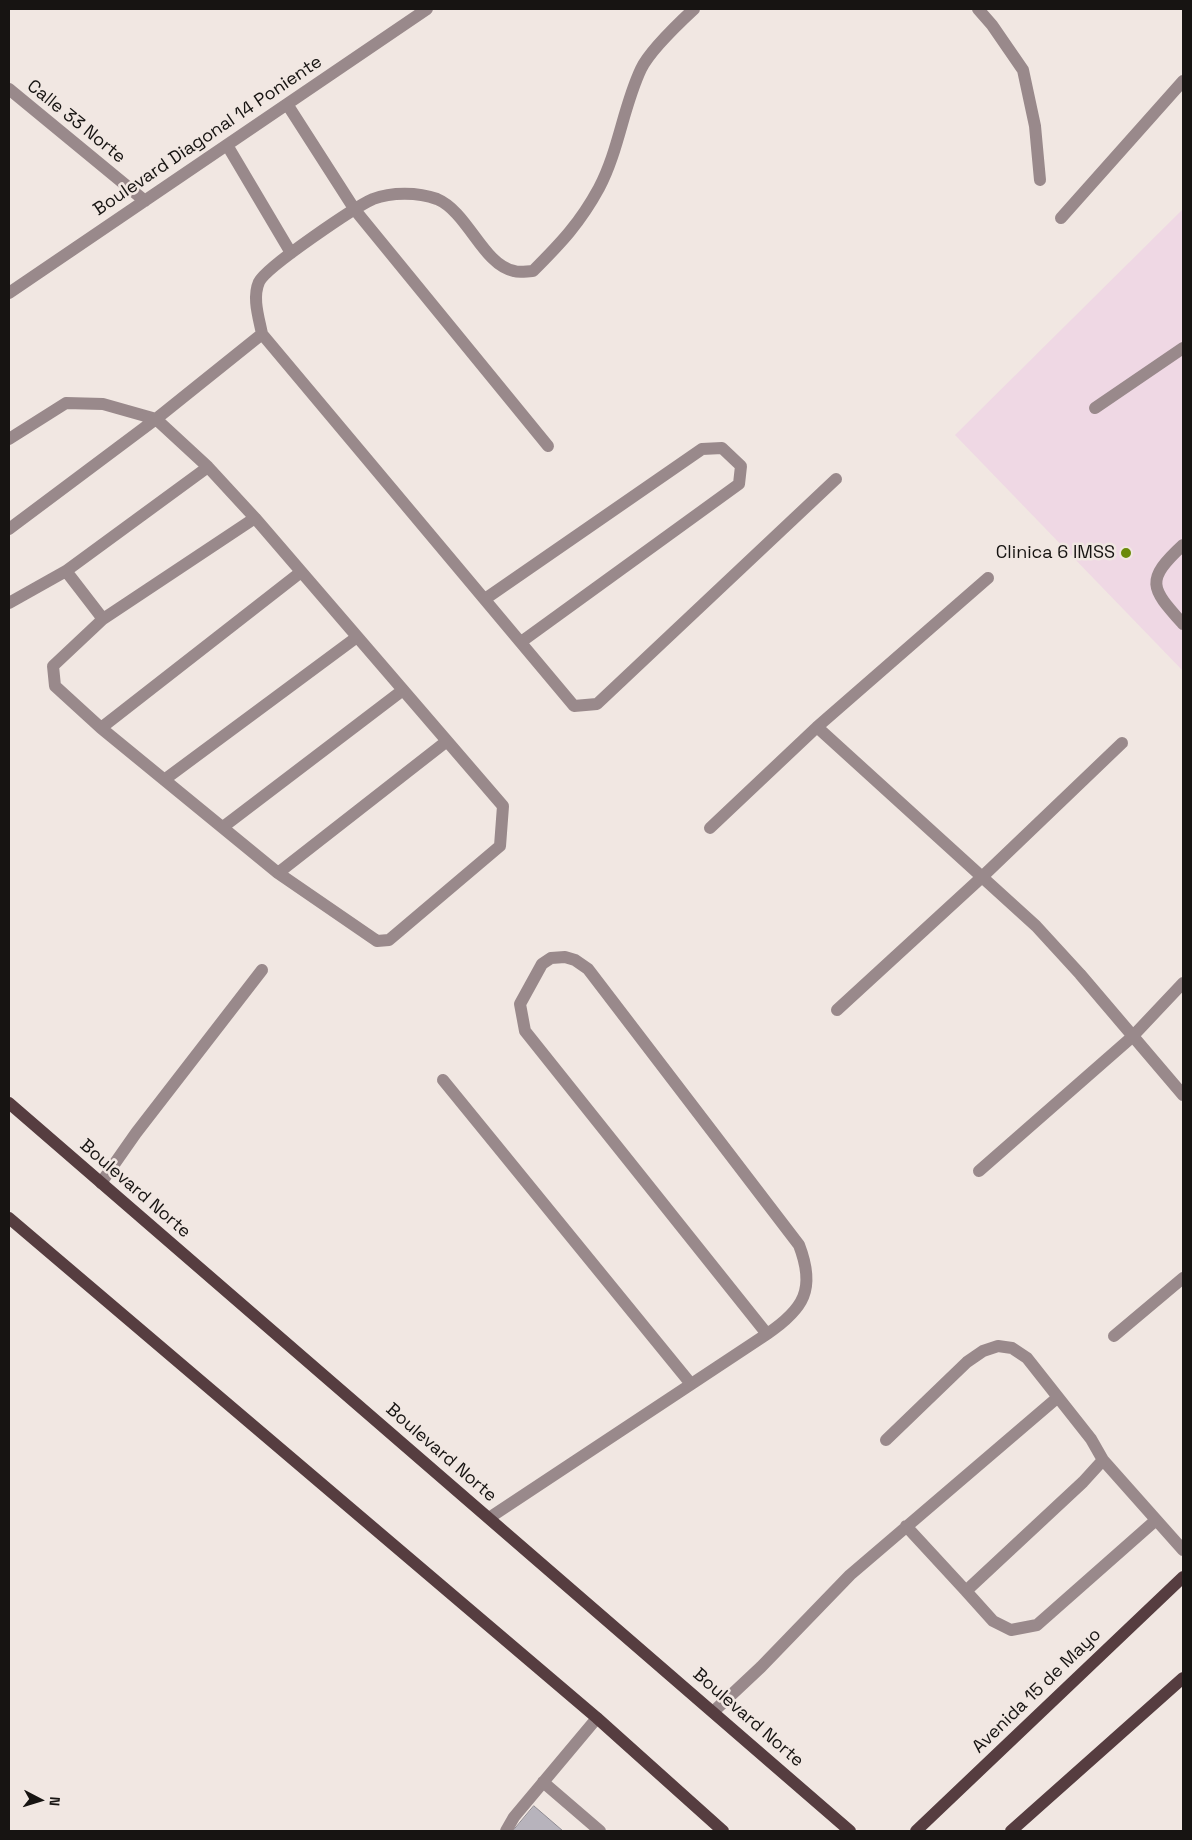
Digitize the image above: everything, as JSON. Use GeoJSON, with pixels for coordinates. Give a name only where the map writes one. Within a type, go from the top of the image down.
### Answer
{"type":"FeatureCollection","features":[{"type":"Feature","properties":{"kind":"main road","name":"Boulevard Norte"},"geometry":{"type":"LineString","coordinates":[[9,1103],[850,1831]]}},
{"type":"Feature","properties":{"kind":"main road"},"geometry":{"type":"LineString","coordinates":[[9,1218],[597,1718],[723,1831]]}},
{"type":"Feature","properties":{"kind":"main road","name":"Avenida 15 de Mayo"},"geometry":{"type":"LineString","coordinates":[[916,1831],[1183,1577]]}},
{"type":"Feature","properties":{"kind":"main road"},"geometry":{"type":"LineString","coordinates":[[1011,1831],[1183,1678]]}},
{"type":"Feature","properties":{"kind":"street","name":"Boulevard Diagonal 14 Poniente"},"geometry":{"type":"LineString","coordinates":[[9,293],[428,9]]}},
{"type":"Feature","properties":{"kind":"street"},"geometry":{"type":"LineString","coordinates":[[694,9],[642,67],[628,100],[615,150],[600,187],[574,229],[533,271],[514,272],[502,266],[461,219],[437,200],[402,193],[373,199],[291,253],[259,280],[255,297],[262,334],[574,706],[597,704],[836,478]]}},
{"type":"Feature","properties":{"kind":"street"},"geometry":{"type":"LineString","coordinates":[[978,9],[992,25],[1024,70],[1035,126],[1040,180]]}},
{"type":"Feature","properties":{"kind":"street"},"geometry":{"type":"LineString","coordinates":[[1061,218],[1183,81]]}},
{"type":"Feature","properties":{"kind":"street","name":"Calle 33 Norte"},"geometry":{"type":"LineString","coordinates":[[9,89],[145,201]]}},
{"type":"Feature","properties":{"kind":"street"},"geometry":{"type":"LineString","coordinates":[[287,104],[355,210],[548,446]]}},
{"type":"Feature","properties":{"kind":"street"},"geometry":{"type":"LineString","coordinates":[[226,145],[291,253]]}},
{"type":"Feature","properties":{"kind":"street"},"geometry":{"type":"LineString","coordinates":[[9,529],[156,419],[262,334]]}},
{"type":"Feature","properties":{"kind":"street"},"geometry":{"type":"LineString","coordinates":[[1095,408],[1183,348]]}},
{"type":"Feature","properties":{"kind":"street"},"geometry":{"type":"LineString","coordinates":[[9,439],[66,403],[103,404],[156,419],[208,467],[255,518],[503,806],[500,846],[389,940],[377,942],[278,873],[101,728],[55,686],[52,666],[103,619],[255,518]]}},
{"type":"Feature","properties":{"kind":"street"},"geometry":{"type":"LineString","coordinates":[[485,599],[702,449],[722,448],[741,466],[739,484],[521,642]]}},
{"type":"Feature","properties":{"kind":"street"},"geometry":{"type":"LineString","coordinates":[[9,603],[66,571],[208,467]]}},
{"type":"Feature","properties":{"kind":"street"},"geometry":{"type":"LineString","coordinates":[[1183,545],[1164,562],[1155,581],[1158,595],[1183,624]]}},
{"type":"Feature","properties":{"kind":"street"},"geometry":{"type":"LineString","coordinates":[[66,571],[103,619]]}},
{"type":"Feature","properties":{"kind":"street"},"geometry":{"type":"LineString","coordinates":[[101,728],[301,572]]}},
{"type":"Feature","properties":{"kind":"street"},"geometry":{"type":"LineString","coordinates":[[710,828],[818,727],[988,578]]}},
{"type":"Feature","properties":{"kind":"street"},"geometry":{"type":"LineString","coordinates":[[164,780],[357,637]]}},
{"type":"Feature","properties":{"kind":"street"},"geometry":{"type":"LineString","coordinates":[[223,827],[403,690]]}},
{"type":"Feature","properties":{"kind":"street"},"geometry":{"type":"LineString","coordinates":[[818,727],[1036,926],[1080,974],[1183,1095]]}},
{"type":"Feature","properties":{"kind":"street"},"geometry":{"type":"LineString","coordinates":[[278,873],[447,741]]}},
{"type":"Feature","properties":{"kind":"street"},"geometry":{"type":"LineString","coordinates":[[837,1010],[982,877],[1122,743]]}},
{"type":"Feature","properties":{"kind":"street"},"geometry":{"type":"LineString","coordinates":[[489,1518],[691,1384],[767,1334],[788,1320],[800,1305],[804,1292],[807,1267],[799,1245],[588,969],[576,960],[565,957],[551,958],[542,964],[520,1004],[525,1031],[767,1334]]}},
{"type":"Feature","properties":{"kind":"street"},"geometry":{"type":"LineString","coordinates":[[101,1183],[262,970]]}},
{"type":"Feature","properties":{"kind":"street"},"geometry":{"type":"LineString","coordinates":[[979,1171],[1132,1037],[1183,983]]}},
{"type":"Feature","properties":{"kind":"street"},"geometry":{"type":"LineString","coordinates":[[443,1080],[691,1384]]}},
{"type":"Feature","properties":{"kind":"street"},"geometry":{"type":"LineString","coordinates":[[1114,1336],[1183,1278]]}},
{"type":"Feature","properties":{"kind":"street"},"geometry":{"type":"LineString","coordinates":[[886,1440],[967,1362],[983,1351],[998,1346],[1012,1348],[1027,1358],[1091,1439],[1103,1460],[1183,1550]]}},
{"type":"Feature","properties":{"kind":"street"},"geometry":{"type":"LineString","coordinates":[[714,1712],[762,1667],[850,1575],[1057,1398]]}},
{"type":"Feature","properties":{"kind":"street"},"geometry":{"type":"LineString","coordinates":[[966,1590],[1083,1482],[1103,1460]]}},
{"type":"Feature","properties":{"kind":"street"},"geometry":{"type":"LineString","coordinates":[[906,1526],[993,1620],[1011,1630],[1037,1625],[1156,1520]]}},
{"type":"Feature","properties":{"kind":"street"},"geometry":{"type":"LineString","coordinates":[[506,1831],[514,1817],[597,1718]]}},
{"type":"Feature","properties":{"kind":"street"},"geometry":{"type":"LineString","coordinates":[[543,1782],[600,1831]]}},
{"type":"Feature","properties":{"kind":"shaded area","name":"Clinica 6 IMSS"},"geometry":{"type":"Polygon","coordinates":[[[1183,209],[1183,671],[955,435],[1183,209]]]}},
{"type":"Feature","properties":{"kind":"building"},"geometry":{"type":"Polygon","coordinates":[[[534,1806],[563,1831],[513,1831],[534,1806]]]}},
{"type":"Feature","properties":{"kind":"place","name":"Clinica 6 IMSS"},"geometry":{"type":"Point","coordinates":[1126,553]}}]}
